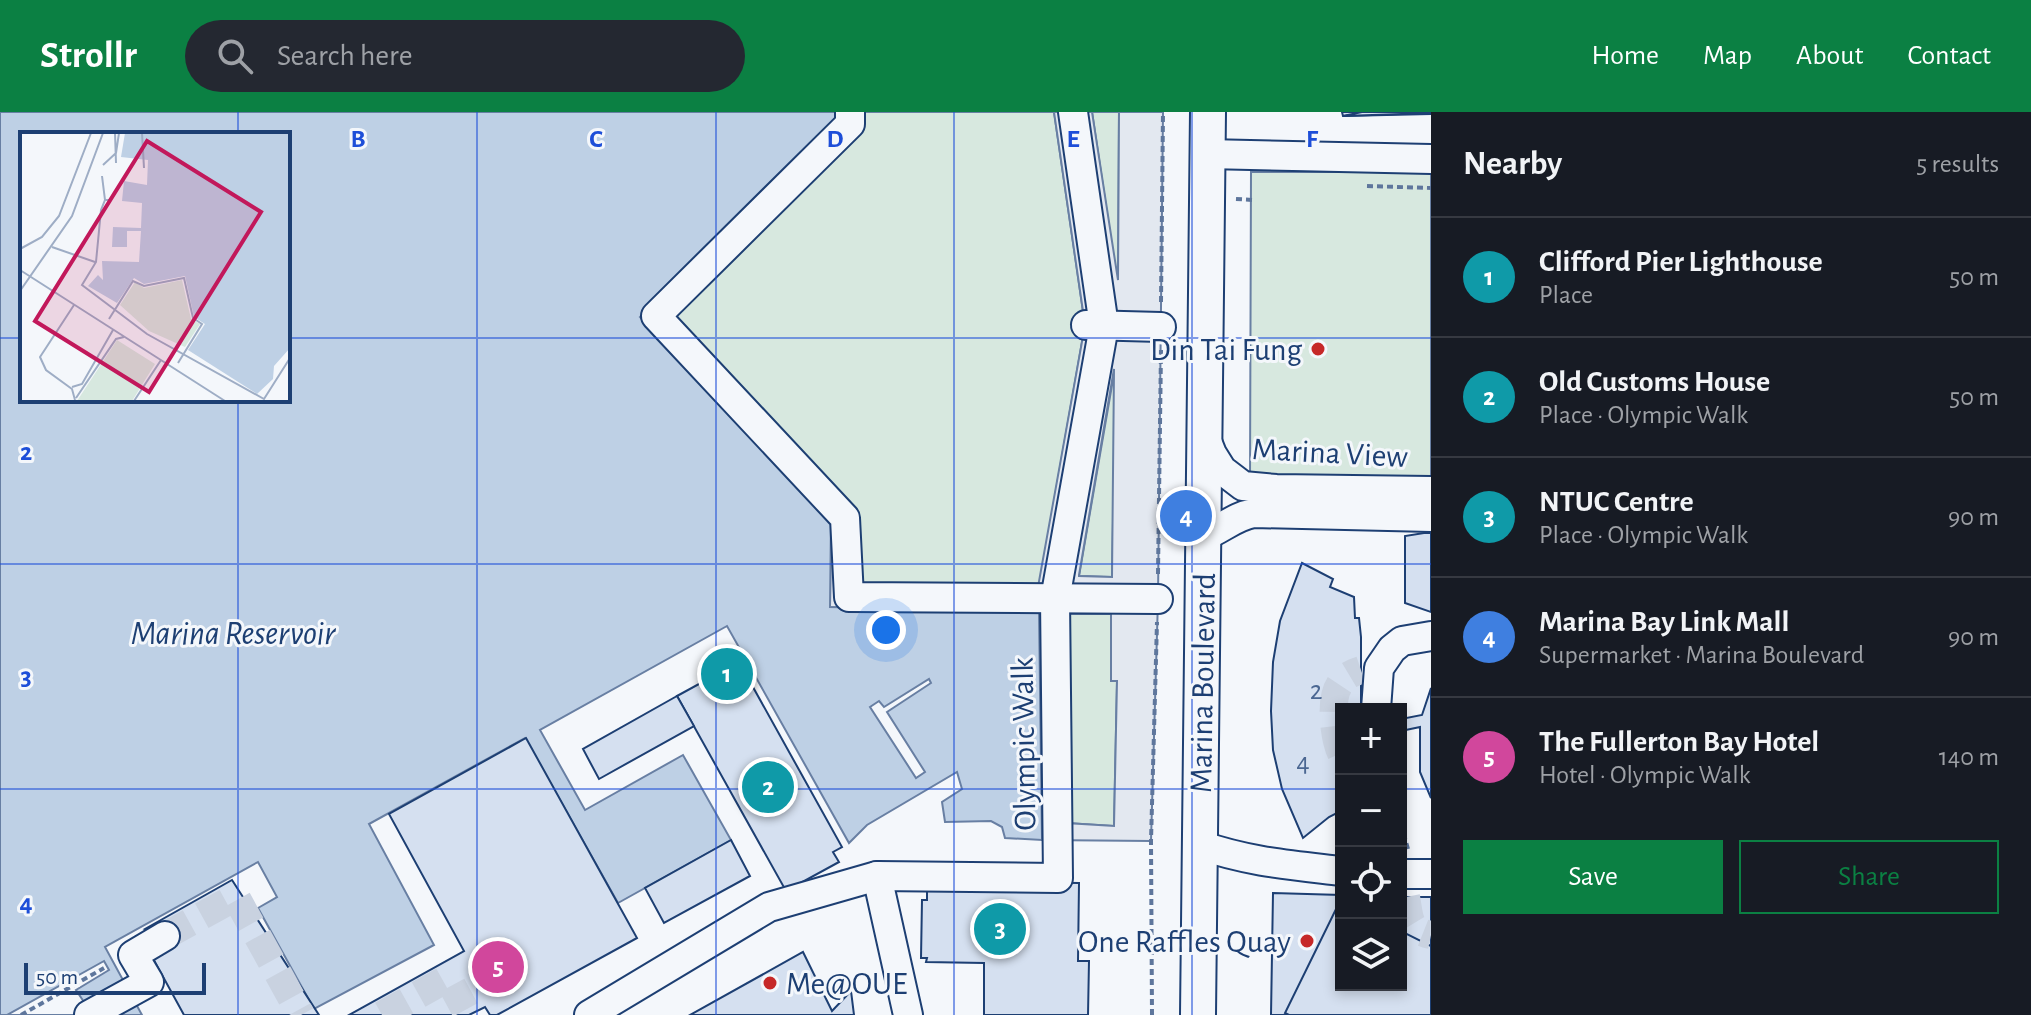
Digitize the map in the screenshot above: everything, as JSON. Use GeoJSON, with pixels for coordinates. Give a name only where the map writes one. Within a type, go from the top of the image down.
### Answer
{"type":"FeatureCollection","features":[{"type":"Feature","properties":{"kind":"main road","name":"Marina Boulevard"},"geometry":{"type":"LineString","coordinates":[[1198,1015],[1208,112]]}},
{"type":"Feature","properties":{"kind":"street"},"geometry":{"type":"LineString","coordinates":[[850,112],[850,124],[656,316],[845,518],[849,597],[1158,599]]}},
{"type":"Feature","properties":{"kind":"street","name":"Olympic Walk"},"geometry":{"type":"LineString","coordinates":[[589,1015],[769,907],[877,876],[1058,878],[1055,599],[1095,326],[1073,112]]}},
{"type":"Feature","properties":{"kind":"street"},"geometry":{"type":"LineString","coordinates":[[1207,154],[1431,159]]}},
{"type":"Feature","properties":{"kind":"street"},"geometry":{"type":"LineString","coordinates":[[1095,326],[1161,327]]}},
{"type":"Feature","properties":{"kind":"street","name":"Marina View"},"geometry":{"type":"LineString","coordinates":[[1204,433],[1222,470],[1243,486],[1431,491]]}},
{"type":"Feature","properties":{"kind":"street","name":"Marina View"},"geometry":{"type":"LineString","coordinates":[[1204,536],[1220,530],[1236,518],[1254,513],[1431,517]]}},
{"type":"Feature","properties":{"kind":"street"},"geometry":{"type":"LineString","coordinates":[[1375,703],[1370,669],[1402,641],[1431,636]]}},
{"type":"Feature","properties":{"kind":"street"},"geometry":{"type":"LineString","coordinates":[[1200,845],[1231,856],[1262,862],[1335,870]]}},
{"type":"Feature","properties":{"kind":"street"},"geometry":{"type":"LineString","coordinates":[[877,876],[908,1015]]}},
{"type":"Feature","properties":{"kind":"street"},"geometry":{"type":"LineString","coordinates":[[89,1015],[149,982],[133,955],[165,936]]}},
{"type":"Feature","properties":{"kind":"path"},"geometry":{"type":"LineString","coordinates":[[1152,1015],[1151,841],[1158,599],[1163,112]]}},
{"type":"Feature","properties":{"kind":"path"},"geometry":{"type":"LineString","coordinates":[[1405,847],[1410,876]]}},
{"type":"Feature","properties":{"kind":"path"},"geometry":{"type":"LineString","coordinates":[[21,1015],[104,968]]}},
{"type":"Feature","properties":{"kind":"shaded area"},"geometry":{"type":"Polygon","coordinates":[[[862,112],[1054,112],[1085,325],[1039,587],[854,583],[672,317],[862,112]]]}},
{"type":"Feature","properties":{"kind":"shaded area"},"geometry":{"type":"Polygon","coordinates":[[[1054,112],[1092,112],[1118,280],[1119,112],[1163,112],[1158,599],[1151,841],[1042,840],[1039,612],[830,607],[831,521],[640,317],[838,119],[672,317],[856,512],[855,583],[1038,587],[1085,325],[1054,112]],[[1114,369],[1079,575],[1079,576],[1112,577],[1114,369]],[[1064,614],[1066,823],[1114,826],[1117,681],[1111,681],[1111,614],[1064,614]]]}},
{"type":"Feature","properties":{"kind":"shaded area"},"geometry":{"type":"Polygon","coordinates":[[[1092,112],[1119,112],[1118,287],[1092,112]]]}},
{"type":"Feature","properties":{"kind":"shaded area"},"geometry":{"type":"Polygon","coordinates":[[[1251,172],[1431,172],[1431,483],[1250,479],[1251,172]]]}},
{"type":"Feature","properties":{"kind":"shaded area"},"geometry":{"type":"Polygon","coordinates":[[[1116,362],[1112,577],[1079,576],[1116,362]]]}},
{"type":"Feature","properties":{"kind":"shaded area"},"geometry":{"type":"Polygon","coordinates":[[[1064,614],[1112,614],[1111,680],[1117,681],[1114,826],[1066,823],[1064,614]]]}},
{"type":"Feature","properties":{"kind":"water","name":"Marina Reservoir"},"geometry":{"type":"Polygon","coordinates":[[[0,112],[838,112],[838,119],[640,317],[831,521],[830,607],[1039,612],[1042,840],[1005,838],[1002,827],[991,821],[945,822],[942,802],[962,789],[957,772],[867,825],[849,843],[727,626],[540,730],[585,810],[683,755],[731,840],[618,903],[525,738],[369,824],[434,945],[314,1009],[258,908],[277,897],[258,862],[105,947],[142,1015],[0,1015],[0,112]]]}},
{"type":"Feature","properties":{"kind":"pier"},"geometry":{"type":"Polygon","coordinates":[[[929,679],[931,683],[887,712],[925,772],[916,778],[870,707],[879,701],[884,707],[929,679]]]}},
{"type":"Feature","properties":{"kind":"pier"},"geometry":{"type":"Polygon","coordinates":[[[104,961],[109,970],[76,990],[86,1005],[115,1015],[7,1015],[104,961]]]}},
{"type":"Feature","properties":{"kind":"building"},"geometry":{"type":"Polygon","coordinates":[[[1342,112],[1431,112],[1431,114],[1343,116],[1342,112]]]}},
{"type":"Feature","properties":{"kind":"building"},"geometry":{"type":"Polygon","coordinates":[[[1362,112],[1431,112],[1431,113],[1343,116],[1362,112]]]}},
{"type":"Feature","properties":{"kind":"building"},"geometry":{"type":"Polygon","coordinates":[[[1431,533],[1431,612],[1405,603],[1405,536],[1431,533]]]}},
{"type":"Feature","properties":{"kind":"building"},"geometry":{"type":"Polygon","coordinates":[[[1302,563],[1333,579],[1330,587],[1354,597],[1355,618],[1359,618],[1361,703],[1335,703],[1335,814],[1303,838],[1282,789],[1273,750],[1273,662],[1280,621],[1302,563]]]}},
{"type":"Feature","properties":{"kind":"building"},"geometry":{"type":"Polygon","coordinates":[[[727,661],[737,665],[741,675],[737,685],[727,689],[717,685],[713,675],[717,665],[727,661]]]}},
{"type":"Feature","properties":{"kind":"building"},"geometry":{"type":"Polygon","coordinates":[[[739,662],[842,847],[833,852],[839,862],[786,891],[677,696],[739,662]]]}},
{"type":"Feature","properties":{"kind":"building"},"geometry":{"type":"Polygon","coordinates":[[[1431,688],[1431,798],[1420,772],[1420,727],[1407,730],[1407,718],[1422,715],[1431,688]]]}},
{"type":"Feature","properties":{"kind":"building"},"geometry":{"type":"Polygon","coordinates":[[[677,696],[694,726],[599,779],[583,749],[677,696]]]}},
{"type":"Feature","properties":{"kind":"building"},"geometry":{"type":"Polygon","coordinates":[[[526,738],[637,938],[497,1015],[490,1015],[485,1007],[469,1015],[349,1015],[464,951],[389,814],[526,738]]]}},
{"type":"Feature","properties":{"kind":"building"},"geometry":{"type":"Polygon","coordinates":[[[731,840],[750,876],[664,923],[645,888],[731,840]]]}},
{"type":"Feature","properties":{"kind":"building"},"geometry":{"type":"Polygon","coordinates":[[[232,880],[319,1015],[184,1015],[150,953],[165,936],[145,929],[232,880]]]}},
{"type":"Feature","properties":{"kind":"building"},"geometry":{"type":"Polygon","coordinates":[[[927,881],[1079,883],[1078,961],[1089,961],[1088,1015],[984,1015],[984,963],[926,962],[927,958],[921,958],[922,900],[927,900],[927,881]]]}},
{"type":"Feature","properties":{"kind":"building","name":"One Raffles Quay"},"geometry":{"type":"Polygon","coordinates":[[[1273,893],[1335,895],[1335,991],[1407,991],[1407,897],[1431,897],[1431,1015],[1271,1015],[1273,893]]]}},
{"type":"Feature","properties":{"kind":"building"},"geometry":{"type":"Polygon","coordinates":[[[1335,911],[1335,991],[1407,991],[1407,934],[1431,946],[1431,1015],[1285,1013],[1335,911]]]}},
{"type":"Feature","properties":{"kind":"building"},"geometry":{"type":"Polygon","coordinates":[[[803,952],[832,1011],[851,991],[854,1015],[690,1015],[803,952]]]}},
{"type":"Feature","properties":{"kind":"tunnel"},"geometry":{"type":"LineString","coordinates":[[1335,729],[1334,708],[1340,684],[1361,670]]}},
{"type":"Feature","properties":{"kind":"tunnel"},"geometry":{"type":"LineString","coordinates":[[165,936],[236,897],[301,1015]]}},
{"type":"Feature","properties":{"kind":"tunnel"},"geometry":{"type":"LineString","coordinates":[[1407,903],[1414,926],[1431,935]]}},
{"type":"Feature","properties":{"kind":"tunnel"},"geometry":{"type":"LineString","coordinates":[[382,1015],[448,978],[468,1015]]}},
{"type":"Feature","properties":{"kind":"place","name":"Din Tai Fung"},"geometry":{"type":"Point","coordinates":[1318,349]}},
{"type":"Feature","properties":{"kind":"place","name":"Marina Bay Link Mall"},"geometry":{"type":"Point","coordinates":[1186,516]}},
{"type":"Feature","properties":{"kind":"place","name":"Clifford Pier Lighthouse"},"geometry":{"type":"Point","coordinates":[727,674]}},
{"type":"Feature","properties":{"kind":"place","name":"Old Customs House"},"geometry":{"type":"Point","coordinates":[768,787]}},
{"type":"Feature","properties":{"kind":"place","name":"NTUC Centre"},"geometry":{"type":"Point","coordinates":[1000,929]}},
{"type":"Feature","properties":{"kind":"place","name":"One Raffles Quay"},"geometry":{"type":"Point","coordinates":[1307,941]}},
{"type":"Feature","properties":{"kind":"place","name":"The Fullerton Bay Hotel"},"geometry":{"type":"Point","coordinates":[498,967]}},
{"type":"Feature","properties":{"kind":"place","name":"Me@OUE"},"geometry":{"type":"Point","coordinates":[770,983]}}]}
